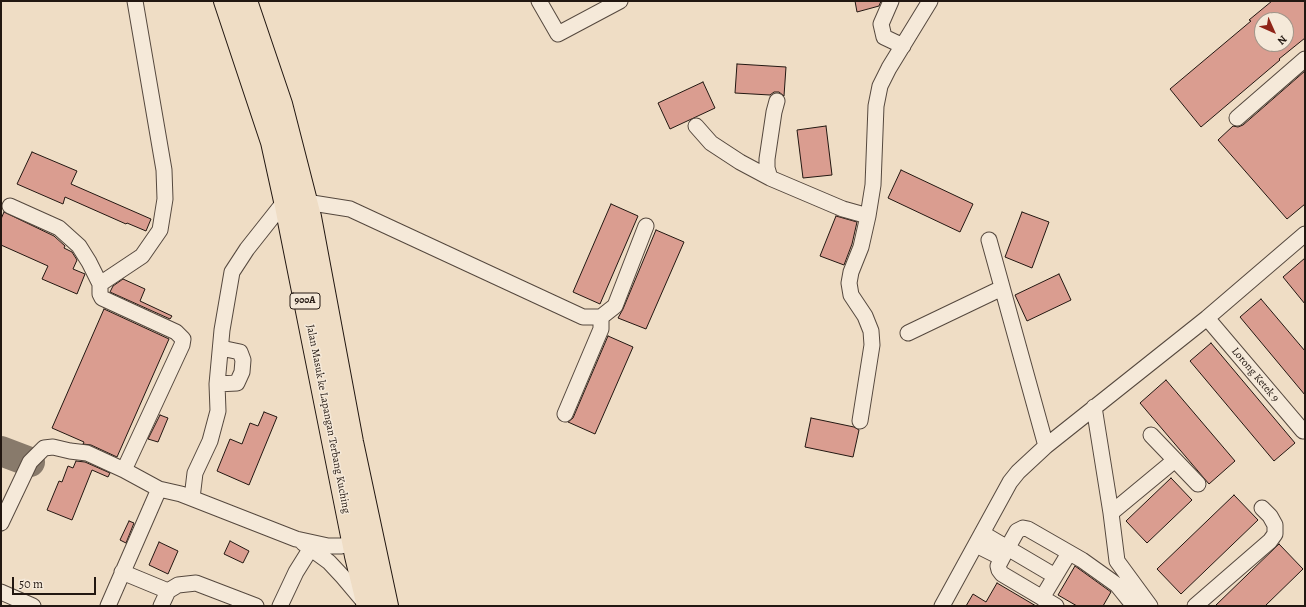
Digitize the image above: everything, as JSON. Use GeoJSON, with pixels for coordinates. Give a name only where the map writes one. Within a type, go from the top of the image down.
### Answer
{"type":"FeatureCollection","features":[{"type":"Feature","properties":{"kind":"highway","name":"Jalan Masuk ke Lapangan Terbang Kuching"},"geometry":{"type":"LineString","coordinates":[[225,1],[272,142],[318,256],[352,442],[387,606]]}},
{"type":"Feature","properties":{"kind":"highway","name":"Jalan Masuk ke Lapangan Terbang Kuching"},"geometry":{"type":"LineString","coordinates":[[246,1],[281,104],[354,543],[368,606]]}},
{"type":"Feature","properties":{"kind":"street"},"geometry":{"type":"LineString","coordinates":[[100,284],[142,256],[160,230],[165,199],[164,170],[135,1]]}},
{"type":"Feature","properties":{"kind":"street"},"geometry":{"type":"LineString","coordinates":[[539,1],[558,34],[620,1]]}},
{"type":"Feature","properties":{"kind":"street"},"geometry":{"type":"LineString","coordinates":[[891,1],[881,24],[884,37],[903,46]]}},
{"type":"Feature","properties":{"kind":"street"},"geometry":{"type":"LineString","coordinates":[[860,421],[872,345],[871,331],[865,316],[851,295],[848,283],[861,247],[873,186],[876,106],[880,86],[930,1]]}},
{"type":"Feature","properties":{"kind":"street"},"geometry":{"type":"LineString","coordinates":[[1237,118],[1305,59]]}},
{"type":"Feature","properties":{"kind":"street"},"geometry":{"type":"LineString","coordinates":[[770,178],[767,168],[767,159],[777,101]]}},
{"type":"Feature","properties":{"kind":"street"},"geometry":{"type":"LineString","coordinates":[[696,126],[711,143],[740,162],[770,178],[843,209],[868,216]]}},
{"type":"Feature","properties":{"kind":"street"},"geometry":{"type":"LineString","coordinates":[[192,498],[195,473],[210,441],[218,411],[217,384],[220,348],[232,272],[247,249],[296,201],[350,209],[583,317],[601,317],[615,306],[646,226]]}},
{"type":"Feature","properties":{"kind":"street"},"geometry":{"type":"LineString","coordinates":[[10,206],[59,228],[79,246],[100,284],[100,294],[102,298],[176,332],[183,339],[182,345],[124,470]]}},
{"type":"Feature","properties":{"kind":"street"},"geometry":{"type":"LineString","coordinates":[[942,606],[1010,482],[1018,472],[1046,446],[1207,318],[1304,238]]}},
{"type":"Feature","properties":{"kind":"street"},"geometry":{"type":"LineString","coordinates":[[989,240],[1046,446]]}},
{"type":"Feature","properties":{"kind":"street"},"geometry":{"type":"LineString","coordinates":[[908,333],[1002,288]]}},
{"type":"Feature","properties":{"kind":"street"},"geometry":{"type":"LineString","coordinates":[[565,414],[601,329],[601,317]]}},
{"type":"Feature","properties":{"kind":"street","name":"Lorong Ketek 9"},"geometry":{"type":"LineString","coordinates":[[1207,318],[1303,431]]}},
{"type":"Feature","properties":{"kind":"street"},"geometry":{"type":"LineString","coordinates":[[217,384],[237,383],[242,372],[243,360],[240,352],[220,348]]}},
{"type":"Feature","properties":{"kind":"street"},"geometry":{"type":"LineString","coordinates":[[1094,407],[1111,513],[1117,562],[1150,606]]}},
{"type":"Feature","properties":{"kind":"street"},"geometry":{"type":"LineString","coordinates":[[1151,435],[1198,484]]}},
{"type":"Feature","properties":{"kind":"street"},"geometry":{"type":"LineString","coordinates":[[1,523],[30,462],[48,446],[87,453],[124,470],[159,489],[192,498],[296,539],[328,546],[341,546],[354,543]]}},
{"type":"Feature","properties":{"kind":"street"},"geometry":{"type":"LineString","coordinates":[[1111,513],[1175,460]]}},
{"type":"Feature","properties":{"kind":"street"},"geometry":{"type":"LineString","coordinates":[[108,606],[159,489]]}},
{"type":"Feature","properties":{"kind":"street"},"geometry":{"type":"LineString","coordinates":[[1195,606],[1270,541],[1275,534],[1275,525],[1270,516],[1262,508]]}},
{"type":"Feature","properties":{"kind":"street"},"geometry":{"type":"LineString","coordinates":[[1056,606],[1002,574],[998,570],[998,566],[1005,552],[1018,531],[1023,528],[1028,529],[1082,560],[1117,585],[1134,606]]}},
{"type":"Feature","properties":{"kind":"street"},"geometry":{"type":"LineString","coordinates":[[296,539],[329,562],[368,606]]}},
{"type":"Feature","properties":{"kind":"street"},"geometry":{"type":"LineString","coordinates":[[979,539],[1055,576]]}},
{"type":"Feature","properties":{"kind":"street"},"geometry":{"type":"LineString","coordinates":[[280,606],[296,572],[311,548]]}},
{"type":"Feature","properties":{"kind":"street"},"geometry":{"type":"LineString","coordinates":[[1042,598],[1069,552]]}},
{"type":"Feature","properties":{"kind":"street"},"geometry":{"type":"LineString","coordinates":[[122,572],[168,591]]}},
{"type":"Feature","properties":{"kind":"street"},"geometry":{"type":"LineString","coordinates":[[161,606],[168,591],[178,585],[196,583],[256,606]]}},
{"type":"Feature","properties":{"kind":"street"},"geometry":{"type":"LineString","coordinates":[[1,592],[33,606]]}},
{"type":"Feature","properties":{"kind":"building"},"geometry":{"type":"Polygon","coordinates":[[[855,1],[881,1],[879,6],[857,12],[855,1]]]}},
{"type":"Feature","properties":{"kind":"building"},"geometry":{"type":"Polygon","coordinates":[[[1272,1],[1305,1],[1305,38],[1294,47],[1294,12],[1259,12],[1272,1]]]}},
{"type":"Feature","properties":{"kind":"building"},"geometry":{"type":"Polygon","coordinates":[[[1254,16],[1254,52],[1288,52],[1201,127],[1170,89],[1251,21],[1249,20],[1254,16]]]}},
{"type":"Feature","properties":{"kind":"building"},"geometry":{"type":"Polygon","coordinates":[[[737,64],[786,67],[784,96],[779,92],[774,92],[770,95],[735,93],[737,64]]]}},
{"type":"Feature","properties":{"kind":"building"},"geometry":{"type":"Polygon","coordinates":[[[1305,71],[1305,204],[1287,219],[1218,140],[1233,126],[1238,127],[1243,125],[1305,71]]]}},
{"type":"Feature","properties":{"kind":"building"},"geometry":{"type":"Polygon","coordinates":[[[703,82],[715,108],[670,129],[658,103],[703,82]]]}},
{"type":"Feature","properties":{"kind":"building"},"geometry":{"type":"Polygon","coordinates":[[[826,126],[832,175],[803,178],[797,130],[826,126]]]}},
{"type":"Feature","properties":{"kind":"building"},"geometry":{"type":"Polygon","coordinates":[[[32,152],[77,171],[71,184],[151,219],[146,231],[127,223],[126,224],[65,197],[63,204],[17,184],[32,152]]]}},
{"type":"Feature","properties":{"kind":"building"},"geometry":{"type":"Polygon","coordinates":[[[901,170],[973,204],[960,232],[888,198],[901,170]]]}},
{"type":"Feature","properties":{"kind":"building"},"geometry":{"type":"Polygon","coordinates":[[[611,204],[638,216],[600,304],[573,292],[611,204]]]}},
{"type":"Feature","properties":{"kind":"building"},"geometry":{"type":"Polygon","coordinates":[[[4,212],[54,236],[65,246],[64,248],[72,252],[77,260],[73,269],[85,274],[77,294],[42,279],[48,266],[1,245],[1,219],[4,212]]]}},
{"type":"Feature","properties":{"kind":"building"},"geometry":{"type":"Polygon","coordinates":[[[1022,212],[1049,222],[1032,268],[1005,257],[1022,212]]]}},
{"type":"Feature","properties":{"kind":"building"},"geometry":{"type":"Polygon","coordinates":[[[836,216],[857,222],[852,244],[844,265],[820,256],[836,216]]]}},
{"type":"Feature","properties":{"kind":"building"},"geometry":{"type":"Polygon","coordinates":[[[656,230],[684,242],[646,329],[618,318],[656,230]]]}},
{"type":"Feature","properties":{"kind":"building"},"geometry":{"type":"Polygon","coordinates":[[[1305,258],[1305,304],[1283,277],[1305,258]]]}},
{"type":"Feature","properties":{"kind":"building"},"geometry":{"type":"Polygon","coordinates":[[[1059,274],[1071,300],[1027,321],[1015,295],[1059,274]]]}},
{"type":"Feature","properties":{"kind":"building"},"geometry":{"type":"Polygon","coordinates":[[[123,279],[145,289],[140,301],[172,316],[170,319],[110,292],[113,286],[123,279]]]}},
{"type":"Feature","properties":{"kind":"building"},"geometry":{"type":"Polygon","coordinates":[[[1261,299],[1305,351],[1305,395],[1240,317],[1261,299]]]}},
{"type":"Feature","properties":{"kind":"building"},"geometry":{"type":"Polygon","coordinates":[[[104,309],[169,339],[117,457],[91,445],[83,444],[84,442],[52,428],[104,309]]]}},
{"type":"Feature","properties":{"kind":"building"},"geometry":{"type":"Polygon","coordinates":[[[608,336],[633,347],[595,434],[568,422],[573,418],[608,336]]]}},
{"type":"Feature","properties":{"kind":"building"},"geometry":{"type":"Polygon","coordinates":[[[1211,343],[1295,443],[1274,461],[1190,361],[1211,343]]]}},
{"type":"Feature","properties":{"kind":"building"},"geometry":{"type":"Polygon","coordinates":[[[1166,380],[1235,461],[1209,484],[1140,403],[1166,380]]]}},
{"type":"Feature","properties":{"kind":"building"},"geometry":{"type":"Polygon","coordinates":[[[264,412],[277,417],[249,485],[217,471],[230,439],[242,444],[250,423],[258,426],[264,412]]]}},
{"type":"Feature","properties":{"kind":"building"},"geometry":{"type":"Polygon","coordinates":[[[160,415],[168,418],[158,442],[148,439],[160,415]]]}},
{"type":"Feature","properties":{"kind":"building"},"geometry":{"type":"Polygon","coordinates":[[[811,418],[854,427],[859,430],[853,457],[805,447],[811,418]]]}},
{"type":"Feature","properties":{"kind":"building"},"geometry":{"type":"Polygon","coordinates":[[[76,461],[85,462],[110,473],[108,477],[92,470],[72,520],[47,510],[59,481],[62,482],[68,466],[73,468],[76,461]]]}},
{"type":"Feature","properties":{"kind":"building"},"geometry":{"type":"Polygon","coordinates":[[[1171,478],[1192,500],[1147,543],[1126,521],[1171,478]]]}},
{"type":"Feature","properties":{"kind":"building"},"geometry":{"type":"Polygon","coordinates":[[[1234,495],[1258,520],[1181,594],[1157,569],[1234,495]]]}},
{"type":"Feature","properties":{"kind":"building"},"geometry":{"type":"Polygon","coordinates":[[[129,521],[134,523],[126,543],[120,540],[129,521]]]}},
{"type":"Feature","properties":{"kind":"building"},"geometry":{"type":"Polygon","coordinates":[[[230,541],[249,551],[243,563],[224,554],[230,541]]]}},
{"type":"Feature","properties":{"kind":"building"},"geometry":{"type":"Polygon","coordinates":[[[159,542],[178,551],[168,574],[149,565],[159,542]]]}},
{"type":"Feature","properties":{"kind":"building"},"geometry":{"type":"Polygon","coordinates":[[[1279,544],[1303,569],[1265,606],[1215,606],[1279,544]]]}},
{"type":"Feature","properties":{"kind":"building"},"geometry":{"type":"Polygon","coordinates":[[[1075,566],[1111,592],[1103,606],[1077,606],[1058,595],[1075,566]]]}},
{"type":"Feature","properties":{"kind":"building"},"geometry":{"type":"Polygon","coordinates":[[[997,583],[1036,606],[966,606],[973,594],[986,602],[997,583]]]}},
{"type":"Feature","properties":{"kind":"taxiway"},"geometry":{"type":"LineString","coordinates":[[1,451],[30,462]]}}]}
